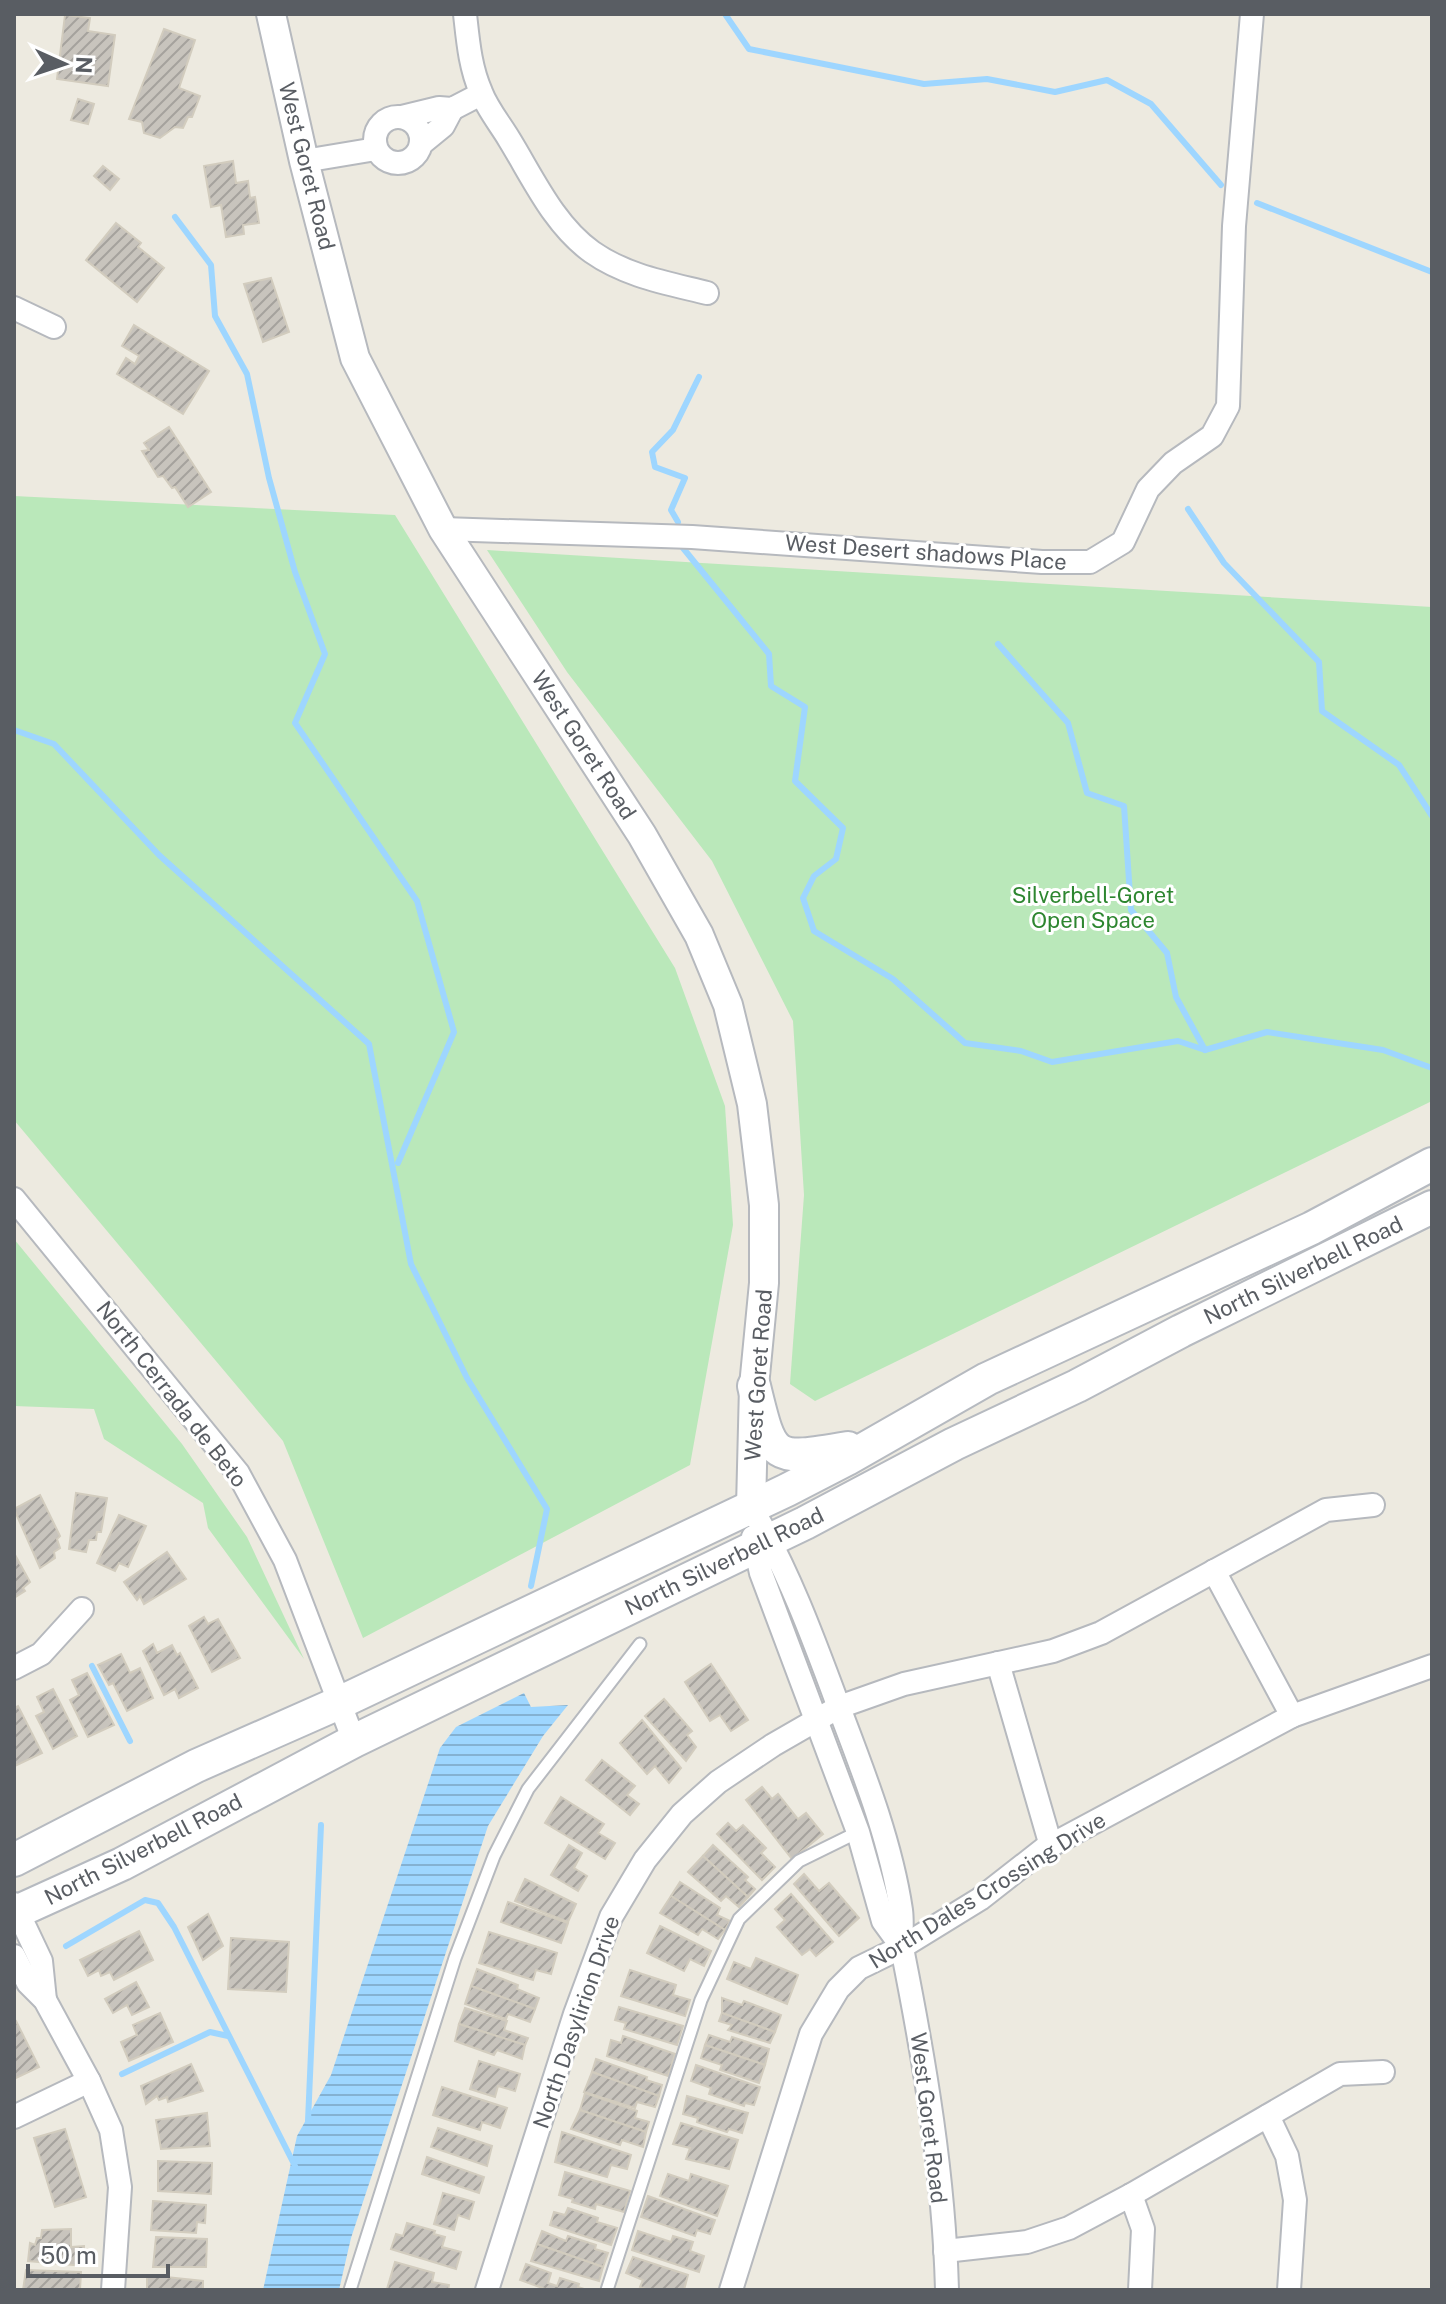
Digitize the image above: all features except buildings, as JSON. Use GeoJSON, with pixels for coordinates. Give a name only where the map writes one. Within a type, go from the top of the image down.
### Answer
{"type":"FeatureCollection","features":[{"type":"Feature","properties":{"kind":"main road","name":"North Silverbell Road"},"geometry":{"type":"LineString","coordinates":[[14,1860],[196,1766],[341,1702],[751,1507],[874,1444],[987,1379],[1312,1228],[1432,1164]]}},
{"type":"Feature","properties":{"kind":"main road","name":"North Silverbell Road"},"geometry":{"type":"LineString","coordinates":[[15,1909],[122,1864],[354,1741],[762,1543],[954,1444],[1077,1386],[1432,1207]]}},
{"type":"Feature","properties":{"kind":"main road"},"geometry":{"type":"LineString","coordinates":[[754,1386],[765,1432],[772,1446],[792,1456],[874,1444]]}},
{"type":"Feature","properties":{"kind":"street","name":"West Goret Road"},"geometry":{"type":"LineString","coordinates":[[271,14],[304,161],[355,358],[443,529],[642,835],[699,935],[728,1005],[752,1104],[764,1205],[764,1283],[754,1386],[751,1507],[762,1543],[839,1707],[885,1839],[901,1912],[902,1947],[933,2119],[947,2290]]}},
{"type":"Feature","properties":{"kind":"street"},"geometry":{"type":"LineString","coordinates":[[465,14],[471,61],[481,94],[547,202],[572,235],[592,252],[621,269],[707,293]]}},
{"type":"Feature","properties":{"kind":"street","name":"West Desert shadows Place"},"geometry":{"type":"LineString","coordinates":[[443,529],[692,537],[1042,562],[1090,562],[1123,542],[1148,489],[1173,463],[1212,436],[1228,406],[1234,226],[1252,14]]}},
{"type":"Feature","properties":{"kind":"street"},"geometry":{"type":"LineString","coordinates":[[452,109],[443,126],[421,144],[414,157],[406,163],[396,164],[386,160],[376,149],[375,137],[381,124],[391,118],[439,108],[452,109],[481,94]]}},
{"type":"Feature","properties":{"kind":"street"},"geometry":{"type":"LineString","coordinates":[[402,117],[417,127],[421,144]]}},
{"type":"Feature","properties":{"kind":"street"},"geometry":{"type":"LineString","coordinates":[[304,161],[376,149]]}},
{"type":"Feature","properties":{"kind":"street"},"geometry":{"type":"LineString","coordinates":[[14,308],[54,327]]}},
{"type":"Feature","properties":{"kind":"street","name":"North Cerrada de Beto"},"geometry":{"type":"LineString","coordinates":[[14,1199],[238,1473],[285,1560],[354,1741]]}},
{"type":"Feature","properties":{"kind":"street","name":"North Dasylirion Drive"},"geometry":{"type":"LineString","coordinates":[[487,2290],[575,2014],[611,1917],[645,1860],[682,1814],[718,1782],[839,1707],[904,1684],[1053,1651],[1101,1633],[1326,1510],[1373,1505]]}},
{"type":"Feature","properties":{"kind":"street","name":"West Goret Road"},"geometry":{"type":"LineString","coordinates":[[762,1543],[761,1573],[858,1832],[883,1921],[902,1947]]}},
{"type":"Feature","properties":{"kind":"street"},"geometry":{"type":"LineString","coordinates":[[1214,1571],[1292,1716]]}},
{"type":"Feature","properties":{"kind":"street"},"geometry":{"type":"LineString","coordinates":[[14,1668],[41,1654],[82,1609]]}},
{"type":"Feature","properties":{"kind":"street"},"geometry":{"type":"LineString","coordinates":[[998,1663],[1051,1846]]}},
{"type":"Feature","properties":{"kind":"street","name":"North Dales Crossing Drive"},"geometry":{"type":"LineString","coordinates":[[731,2290],[811,2034],[838,1989],[859,1968],[902,1947],[980,1899],[1051,1846],[1292,1716],[1432,1666]]}},
{"type":"Feature","properties":{"kind":"street"},"geometry":{"type":"LineString","coordinates":[[15,1909],[41,1961],[45,2000]]}},
{"type":"Feature","properties":{"kind":"street"},"geometry":{"type":"LineString","coordinates":[[14,1956],[28,1983],[45,2000],[89,2081],[111,2130],[120,2187],[113,2290]]}},
{"type":"Feature","properties":{"kind":"street"},"geometry":{"type":"LineString","coordinates":[[945,2251],[1027,2242],[1069,2228],[1340,2074],[1383,2072]]}},
{"type":"Feature","properties":{"kind":"street"},"geometry":{"type":"LineString","coordinates":[[14,2117],[89,2081]]}},
{"type":"Feature","properties":{"kind":"street"},"geometry":{"type":"LineString","coordinates":[[1268,2116],[1287,2156],[1295,2200],[1289,2290]]}},
{"type":"Feature","properties":{"kind":"street"},"geometry":{"type":"LineString","coordinates":[[1131,2195],[1143,2229],[1140,2290]]}},
{"type":"Feature","properties":{"kind":"lane"},"geometry":{"type":"LineString","coordinates":[[350,2290],[455,1958],[494,1856],[528,1789],[640,1644]]}},
{"type":"Feature","properties":{"kind":"lane"},"geometry":{"type":"LineString","coordinates":[[607,2290],[701,2000],[739,1919],[799,1861],[858,1832]]}},
{"type":"Feature","properties":{"kind":"green space"},"geometry":{"type":"Polygon","coordinates":[[[14,496],[395,515],[675,968],[725,1106],[733,1225],[690,1465],[363,1638],[283,1441],[14,1120],[14,496]]]}},
{"type":"Feature","properties":{"kind":"green space","name":"Silverbell-Goret Open Space"},"geometry":{"type":"Polygon","coordinates":[[[487,550],[1432,607],[1432,1101],[815,1401],[790,1384],[804,1195],[793,1021],[712,861],[567,672],[487,550]]]}},
{"type":"Feature","properties":{"kind":"green space"},"geometry":{"type":"Polygon","coordinates":[[[14,1239],[182,1444],[247,1537],[304,1659],[208,1528],[203,1503],[104,1439],[94,1409],[14,1406],[14,1239]]]}},
{"type":"Feature","properties":{"kind":"water"},"geometry":{"type":"Polygon","coordinates":[[[524,1693],[531,1707],[568,1705],[543,1736],[488,1826],[351,2238],[339,2290],[263,2290],[297,2136],[331,2075],[440,1748],[456,1727],[524,1693]]]}},
{"type":"Feature","properties":{"kind":"waterway"},"geometry":{"type":"LineString","coordinates":[[725,14],[749,49],[924,84],[987,79],[1055,92],[1107,80],[1151,104],[1221,185]]}},
{"type":"Feature","properties":{"kind":"waterway"},"geometry":{"type":"LineString","coordinates":[[1257,203],[1432,272]]}},
{"type":"Feature","properties":{"kind":"waterway"},"geometry":{"type":"LineString","coordinates":[[175,217],[211,265],[215,316],[247,374],[269,478],[295,572],[325,654],[295,723],[417,901],[454,1032],[398,1163]]}},
{"type":"Feature","properties":{"kind":"waterway"},"geometry":{"type":"LineString","coordinates":[[678,522],[671,510],[685,478],[655,467],[652,452],[673,430],[699,377]]}},
{"type":"Feature","properties":{"kind":"waterway"},"geometry":{"type":"LineString","coordinates":[[1188,509],[1224,563],[1319,662],[1322,711],[1399,765],[1432,816]]}},
{"type":"Feature","properties":{"kind":"waterway"},"geometry":{"type":"LineString","coordinates":[[683,548],[769,654],[771,686],[805,707],[795,781],[843,828],[836,859],[814,876],[803,898],[814,931],[893,979],[965,1043],[1021,1051],[1052,1062],[1178,1041],[1205,1050],[1267,1032],[1383,1050],[1432,1068]]}},
{"type":"Feature","properties":{"kind":"waterway"},"geometry":{"type":"LineString","coordinates":[[998,644],[1068,723],[1087,793],[1124,806],[1131,910],[1167,953],[1176,997],[1205,1050]]}},
{"type":"Feature","properties":{"kind":"waterway"},"geometry":{"type":"LineString","coordinates":[[14,730],[54,744],[159,855],[369,1044],[411,1264],[467,1378],[547,1509],[531,1586]]}},
{"type":"Feature","properties":{"kind":"waterway"},"geometry":{"type":"LineString","coordinates":[[92,1666],[130,1741]]}},
{"type":"Feature","properties":{"kind":"waterway"},"geometry":{"type":"LineString","coordinates":[[308,2121],[321,1825]]}},
{"type":"Feature","properties":{"kind":"waterway"},"geometry":{"type":"LineString","coordinates":[[66,1946],[145,1900],[158,1903],[174,1927],[295,2166]]}},
{"type":"Feature","properties":{"kind":"waterway"},"geometry":{"type":"LineString","coordinates":[[122,2074],[210,2032],[228,2036]]}}]}
